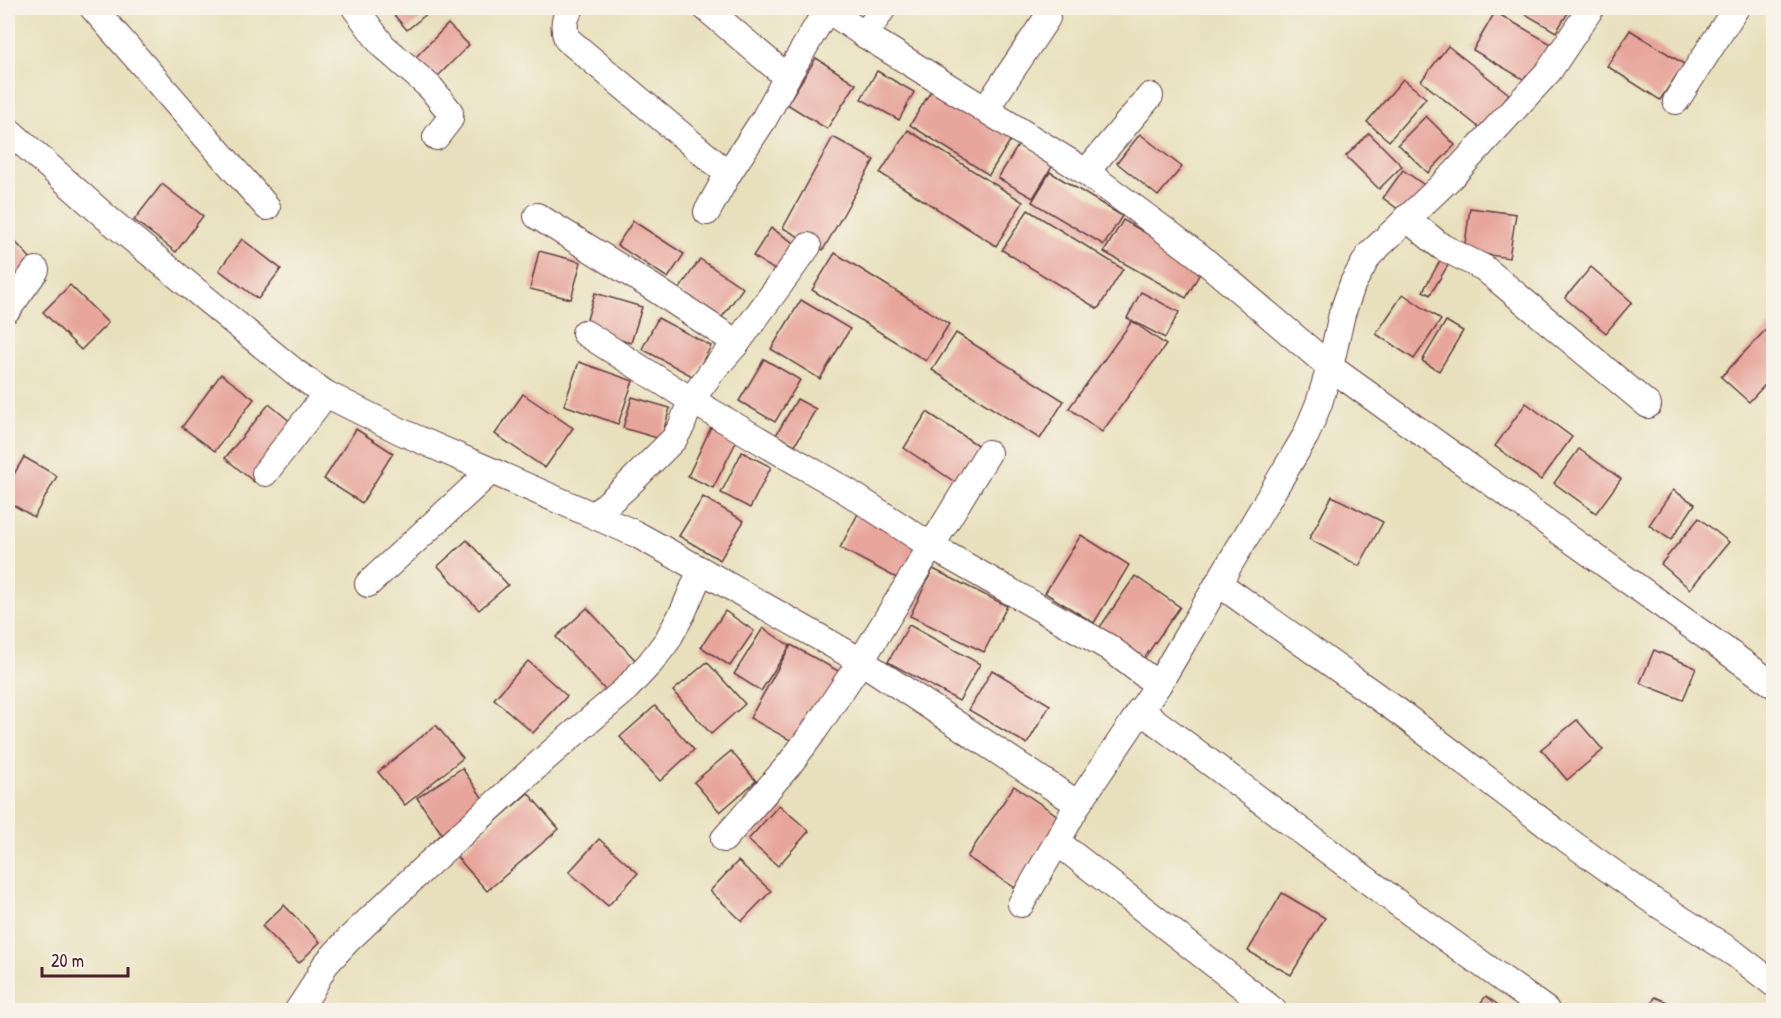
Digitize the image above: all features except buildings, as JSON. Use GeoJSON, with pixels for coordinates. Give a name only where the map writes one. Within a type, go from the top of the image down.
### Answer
{"type":"FeatureCollection","features":[{"type":"Feature","properties":{"kind":"street"},"geometry":{"type":"LineString","coordinates":[[93,8],[267,207]]}},
{"type":"Feature","properties":{"kind":"street"},"geometry":{"type":"LineString","coordinates":[[354,8],[383,46],[431,88],[450,112],[450,119],[436,137]]}},
{"type":"Feature","properties":{"kind":"street"},"geometry":{"type":"LineString","coordinates":[[571,8],[565,18],[564,30],[567,39],[728,174]]}},
{"type":"Feature","properties":{"kind":"street"},"geometry":{"type":"LineString","coordinates":[[706,8],[787,76]]}},
{"type":"Feature","properties":{"kind":"street"},"geometry":{"type":"LineString","coordinates":[[707,212],[728,174],[764,119],[826,8],[865,35],[1086,172],[1198,255],[1330,367],[1773,685]]}},
{"type":"Feature","properties":{"kind":"street"},"geometry":{"type":"LineString","coordinates":[[865,35],[883,8]]}},
{"type":"Feature","properties":{"kind":"street"},"geometry":{"type":"LineString","coordinates":[[1021,904],[1078,804],[1158,685],[1306,435],[1330,367],[1342,314],[1353,283],[1369,255],[1454,174],[1549,71],[1591,8]]}},
{"type":"Feature","properties":{"kind":"street"},"geometry":{"type":"LineString","coordinates":[[1676,101],[1736,8]]}},
{"type":"Feature","properties":{"kind":"street"},"geometry":{"type":"LineString","coordinates":[[986,110],[1047,18]]}},
{"type":"Feature","properties":{"kind":"street"},"geometry":{"type":"LineString","coordinates":[[1086,172],[1150,96]]}},
{"type":"Feature","properties":{"kind":"street"},"geometry":{"type":"LineString","coordinates":[[8,130],[116,225],[295,372],[326,394],[402,432],[636,534],[861,661],[1078,804]]}},
{"type":"Feature","properties":{"kind":"street"},"geometry":{"type":"LineString","coordinates":[[537,216],[737,343]]}},
{"type":"Feature","properties":{"kind":"street"},"geometry":{"type":"LineString","coordinates":[[1406,218],[1443,247],[1484,268],[1648,405]]}},
{"type":"Feature","properties":{"kind":"street"},"geometry":{"type":"LineString","coordinates":[[595,515],[674,439],[691,400],[737,343],[808,246]]}},
{"type":"Feature","properties":{"kind":"street"},"geometry":{"type":"LineString","coordinates":[[8,309],[36,270]]}},
{"type":"Feature","properties":{"kind":"street"},"geometry":{"type":"LineString","coordinates":[[585,333],[691,400],[848,492],[931,546],[1108,647],[1158,685]]}},
{"type":"Feature","properties":{"kind":"street"},"geometry":{"type":"LineString","coordinates":[[265,473],[326,394]]}},
{"type":"Feature","properties":{"kind":"street"},"geometry":{"type":"LineString","coordinates":[[724,839],[788,766],[812,734],[861,661],[988,453]]}},
{"type":"Feature","properties":{"kind":"street"},"geometry":{"type":"LineString","coordinates":[[368,584],[491,471]]}},
{"type":"Feature","properties":{"kind":"street"},"geometry":{"type":"LineString","coordinates":[[298,1011],[325,964],[348,940],[550,754],[624,691],[651,662],[668,641],[701,570]]}},
{"type":"Feature","properties":{"kind":"street"},"geometry":{"type":"LineString","coordinates":[[1218,583],[1399,712],[1551,828],[1647,897],[1735,954],[1773,984]]}},
{"type":"Feature","properties":{"kind":"street"},"geometry":{"type":"LineString","coordinates":[[1140,710],[1546,1011]]}},
{"type":"Feature","properties":{"kind":"street"},"geometry":{"type":"LineString","coordinates":[[1057,842],[1263,1008]]}}]}
